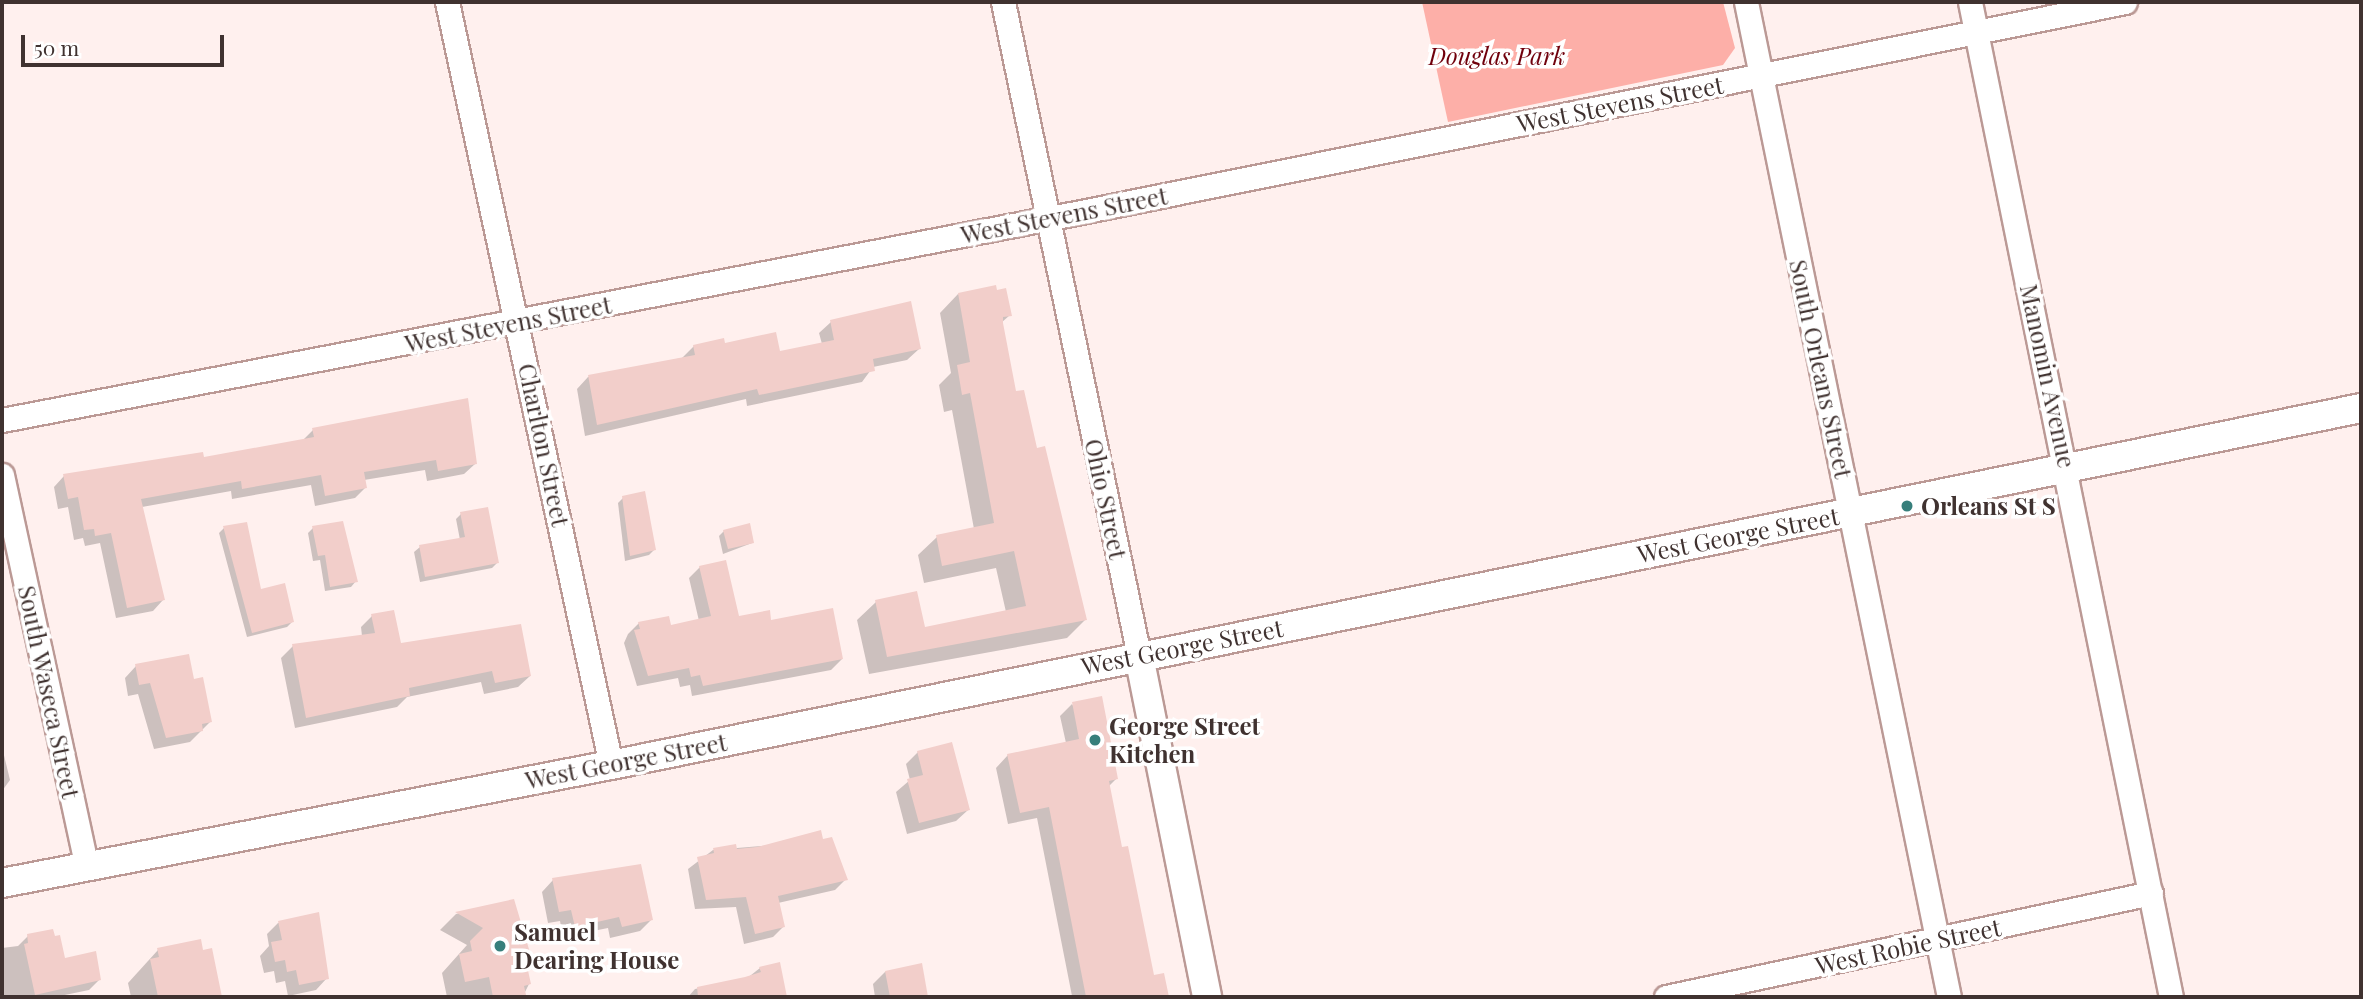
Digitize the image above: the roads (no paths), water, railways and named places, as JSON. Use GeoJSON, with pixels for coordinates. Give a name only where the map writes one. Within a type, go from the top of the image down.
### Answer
{"type":"FeatureCollection","features":[{"type":"Feature","properties":{"kind":"street","name":"Charlton Street"},"geometry":{"type":"LineString","coordinates":[[447,2],[518,322],[611,765]]}},
{"type":"Feature","properties":{"kind":"street","name":"Ohio Street"},"geometry":{"type":"LineString","coordinates":[[1003,2],[1207,997]]}},
{"type":"Feature","properties":{"kind":"street","name":"South Orleans Street"},"geometry":{"type":"LineString","coordinates":[[1746,2],[1949,997]]}},
{"type":"Feature","properties":{"kind":"street","name":"Manomin Avenue"},"geometry":{"type":"LineString","coordinates":[[1970,2],[2067,470],[2171,997]]}},
{"type":"Feature","properties":{"kind":"street","name":"West Stevens Street"},"geometry":{"type":"LineString","coordinates":[[2,419],[1046,219],[2125,2]]}},
{"type":"Feature","properties":{"kind":"street","name":"West George Street"},"geometry":{"type":"LineString","coordinates":[[2,884],[611,765],[2361,408]]}},
{"type":"Feature","properties":{"kind":"street","name":"South Waseca Street"},"geometry":{"type":"LineString","coordinates":[[2,475],[87,867]]}},
{"type":"Feature","properties":{"kind":"street","name":"West Robie Street"},"geometry":{"type":"LineString","coordinates":[[1665,997],[1937,942],[2151,893]]}},
{"type":"Feature","properties":{"kind":"place","name":"Orleans St S"},"geometry":{"type":"Point","coordinates":[1907,506]}},
{"type":"Feature","properties":{"kind":"place","name":"George Street Kitchen"},"geometry":{"type":"Point","coordinates":[1095,740]}},
{"type":"Feature","properties":{"kind":"place","name":"Samuel Dearing House"},"geometry":{"type":"Point","coordinates":[500,946]}},
{"type":"Feature","properties":{"kind":"park label","name":"Douglas Park"},"geometry":{"type":"Point","coordinates":[1497,56]}}]}
